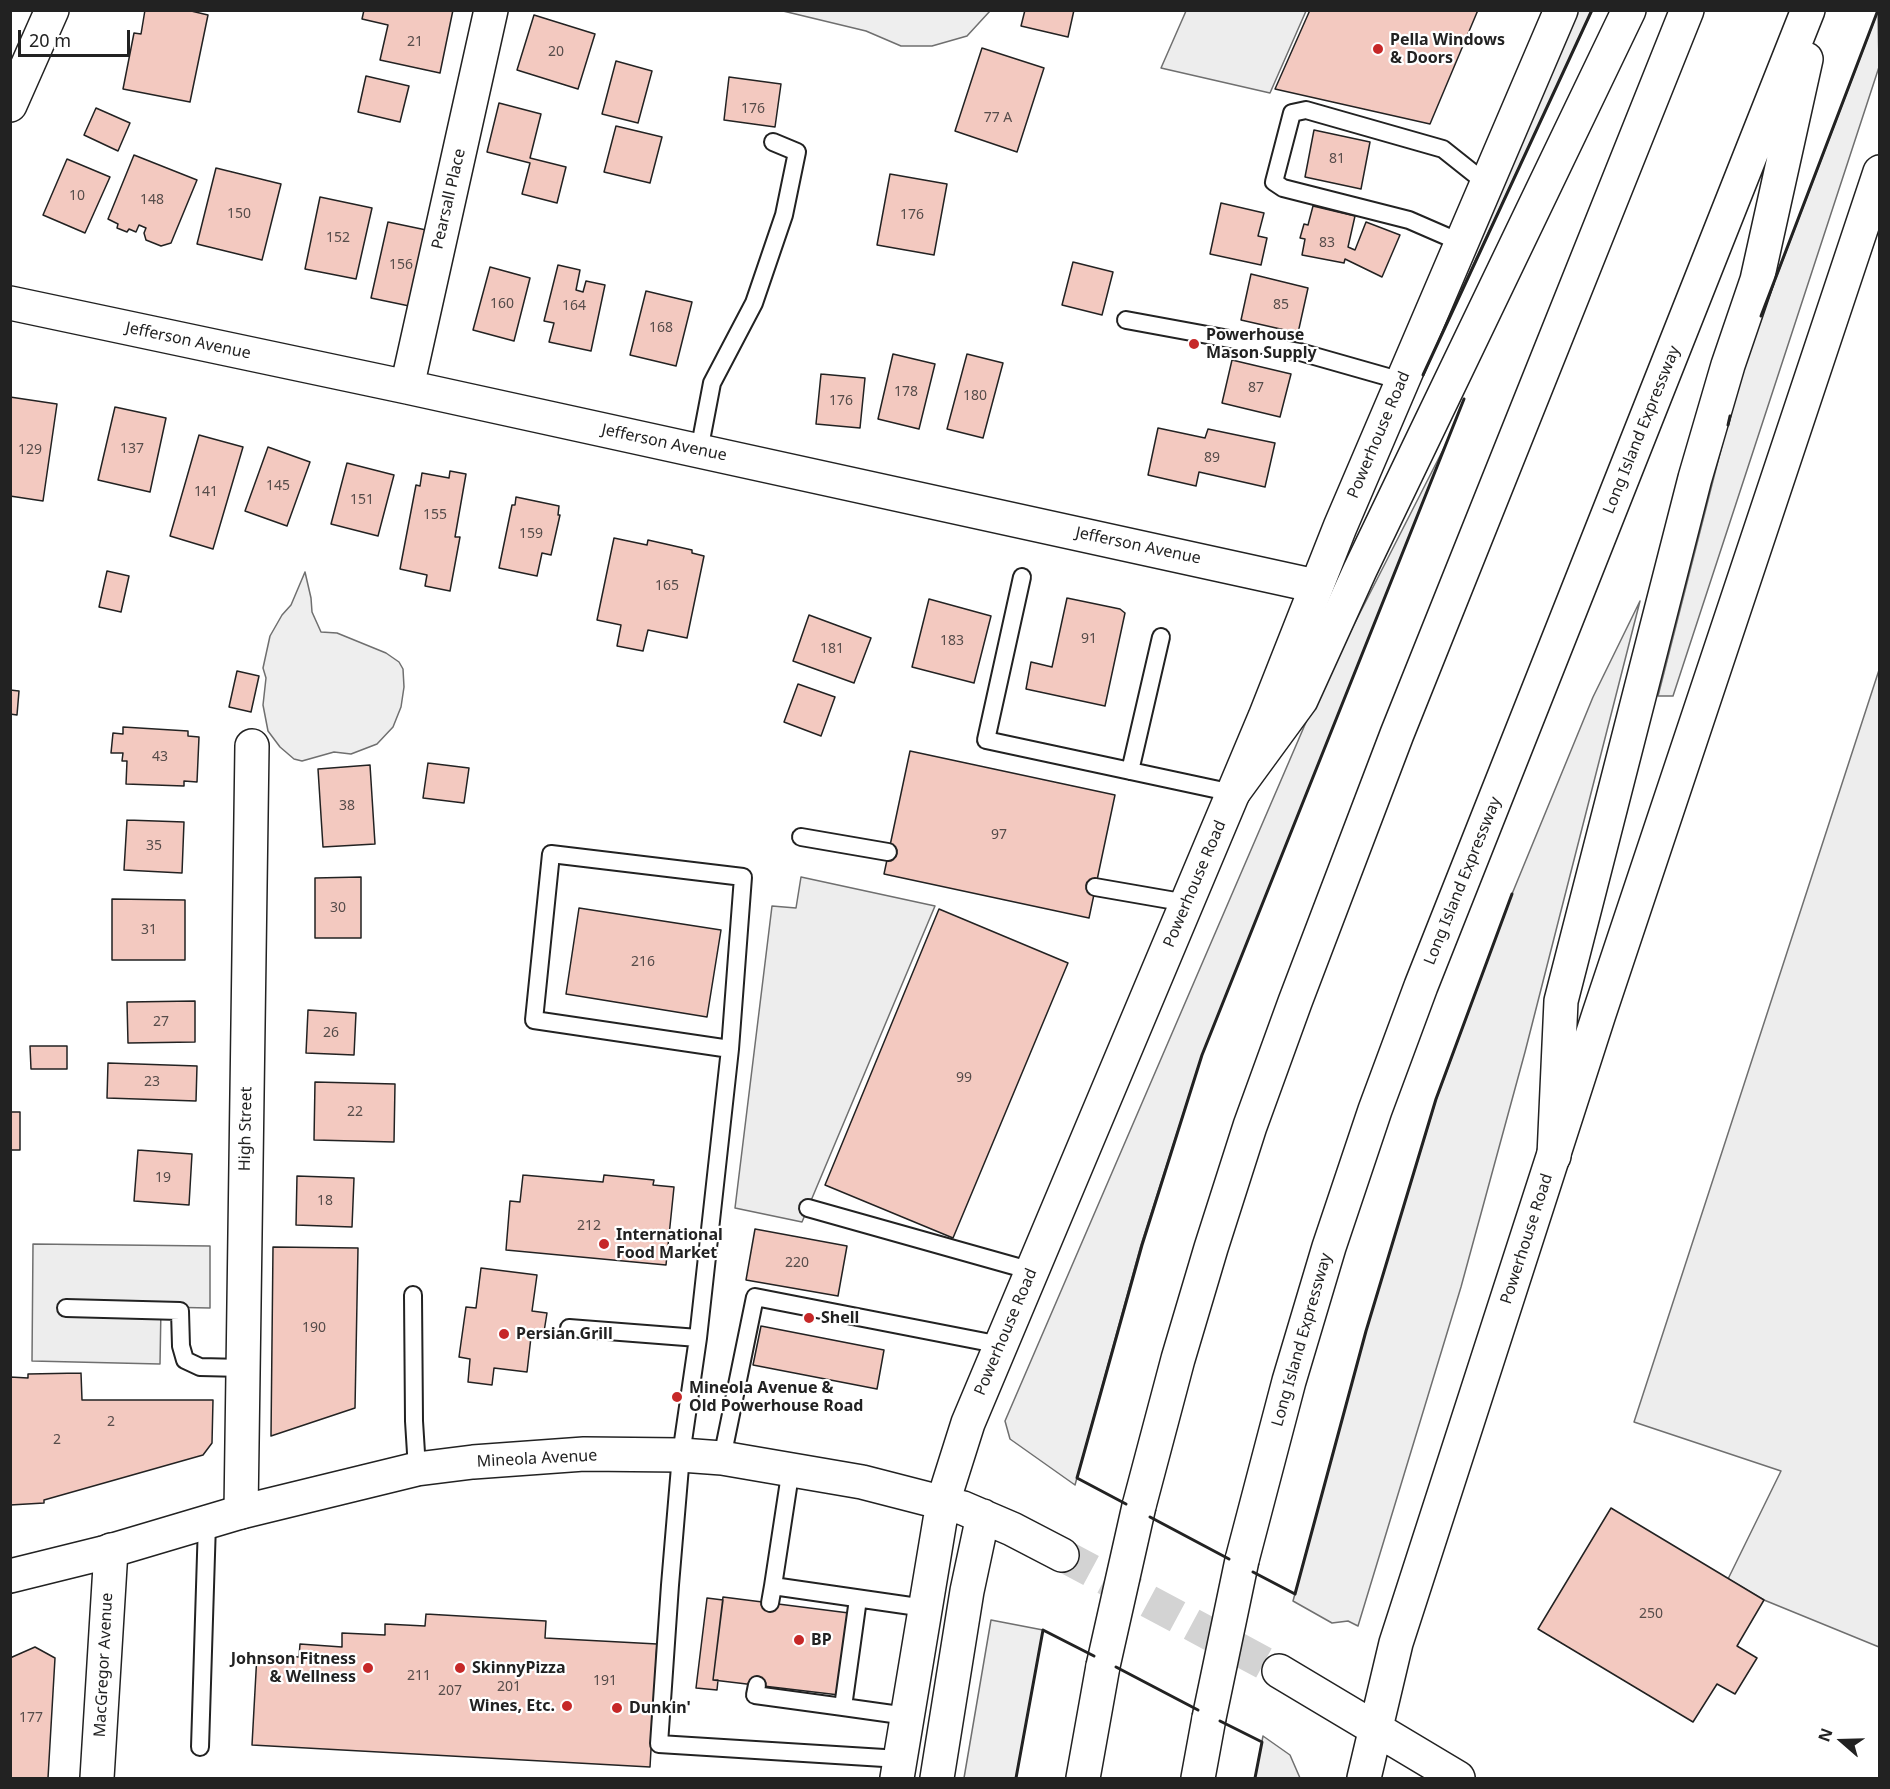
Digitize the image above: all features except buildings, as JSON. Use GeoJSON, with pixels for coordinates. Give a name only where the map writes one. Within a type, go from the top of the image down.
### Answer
{"type":"FeatureCollection","features":[{"type":"Feature","properties":{"kind":"main road"},"geometry":{"type":"LineString","coordinates":[[10,105],[52,10]]}},
{"type":"Feature","properties":{"kind":"main road","name":"Pearsall Place"},"geometry":{"type":"LineString","coordinates":[[407,387],[491,10]]}},
{"type":"Feature","properties":{"kind":"main road"},"geometry":{"type":"LineString","coordinates":[[1233,793],[1301,700],[1360,570],[1629,10]]}},
{"type":"Feature","properties":{"kind":"main road"},"geometry":{"type":"LineString","coordinates":[[1083,1779],[1138,1506],[1178,1359],[1250,1126],[1397,734],[1687,10]]}},
{"type":"Feature","properties":{"kind":"main road","name":"Long Island Expressway"},"geometry":{"type":"LineString","coordinates":[[1198,1779],[1242,1560],[1295,1359],[1329,1247],[1375,1110],[1421,986],[1808,10]]}},
{"type":"Feature","properties":{"kind":"main road"},"geometry":{"type":"LineString","coordinates":[[1554,1156],[1561,1001],[1695,478],[1728,365],[1757,280],[1817,10]]}},
{"type":"Feature","properties":{"kind":"main road","name":"Powerhouse Road"},"geometry":{"type":"LineString","coordinates":[[899,1769],[943,1502],[968,1423],[1233,793],[1316,586],[1487,184],[1555,12]]}},
{"type":"Feature","properties":{"kind":"main road","name":"Powerhouse Road"},"geometry":{"type":"LineString","coordinates":[[1364,1779],[1396,1643],[1610,981],[1880,172]]}},
{"type":"Feature","properties":{"kind":"main road","name":"Jefferson Avenue"},"geometry":{"type":"LineString","coordinates":[[10,303],[407,387],[1316,586]]}},
{"type":"Feature","properties":{"kind":"main road","name":"High Street"},"geometry":{"type":"LineString","coordinates":[[241,1512],[252,746]]}},
{"type":"Feature","properties":{"kind":"main road","name":"Mineola Avenue"},"geometry":{"type":"LineString","coordinates":[[10,1576],[111,1551],[241,1512],[417,1469],[496,1460],[584,1454],[681,1455],[722,1458],[791,1468],[862,1482],[943,1502],[983,1516],[1062,1555]]}},
{"type":"Feature","properties":{"kind":"main road"},"geometry":{"type":"LineString","coordinates":[[937,1779],[967,1591],[983,1516]]}},
{"type":"Feature","properties":{"kind":"main road","name":"MacGregor Avenue"},"geometry":{"type":"LineString","coordinates":[[97,1779],[111,1551]]}},
{"type":"Feature","properties":{"kind":"main road"},"geometry":{"type":"LineString","coordinates":[[1279,1671],[1458,1779]]}},
{"type":"Feature","properties":{"kind":"lane"},"geometry":{"type":"LineString","coordinates":[[1462,243],[1409,220],[1283,188],[1274,182],[1292,113],[1306,110],[1443,149],[1487,184]]}},
{"type":"Feature","properties":{"kind":"lane"},"geometry":{"type":"LineString","coordinates":[[699,451],[712,383],[754,303],[784,215],[797,152],[773,141]]}},
{"type":"Feature","properties":{"kind":"lane"},"geometry":{"type":"LineString","coordinates":[[1126,320],[1300,352],[1402,381]]}},
{"type":"Feature","properties":{"kind":"lane"},"geometry":{"type":"LineString","coordinates":[[1022,577],[986,740],[1233,793]]}},
{"type":"Feature","properties":{"kind":"lane"},"geometry":{"type":"LineString","coordinates":[[1130,771],[1161,637]]}},
{"type":"Feature","properties":{"kind":"lane"},"geometry":{"type":"LineString","coordinates":[[801,837],[888,852]]}},
{"type":"Feature","properties":{"kind":"lane"},"geometry":{"type":"LineString","coordinates":[[730,1049],[534,1020],[551,854],[744,877],[730,1049],[698,1338],[681,1455],[659,1744],[899,1769]]}},
{"type":"Feature","properties":{"kind":"lane"},"geometry":{"type":"LineString","coordinates":[[1095,887],[1187,903]]}},
{"type":"Feature","properties":{"kind":"lane"},"geometry":{"type":"LineString","coordinates":[[808,1208],[1032,1270]]}},
{"type":"Feature","properties":{"kind":"lane"},"geometry":{"type":"LineString","coordinates":[[413,1295],[414,1421],[417,1469]]}},
{"type":"Feature","properties":{"kind":"lane"},"geometry":{"type":"LineString","coordinates":[[722,1458],[755,1297],[1001,1345]]}},
{"type":"Feature","properties":{"kind":"lane"},"geometry":{"type":"LineString","coordinates":[[66,1308],[180,1311],[181,1346],[185,1360],[200,1367],[243,1368]]}},
{"type":"Feature","properties":{"kind":"lane"},"geometry":{"type":"LineString","coordinates":[[569,1328],[698,1338]]}},
{"type":"Feature","properties":{"kind":"lane"},"geometry":{"type":"LineString","coordinates":[[770,1603],[791,1468]]}},
{"type":"Feature","properties":{"kind":"lane"},"geometry":{"type":"LineString","coordinates":[[200,1747],[207,1523]]}},
{"type":"Feature","properties":{"kind":"lane"},"geometry":{"type":"LineString","coordinates":[[773,1586],[813,1600],[858,1599],[925,1608]]}},
{"type":"Feature","properties":{"kind":"lane"},"geometry":{"type":"LineString","coordinates":[[843,1707],[858,1599]]}},
{"type":"Feature","properties":{"kind":"lane"},"geometry":{"type":"LineString","coordinates":[[757,1685],[755,1695],[796,1695],[843,1707],[908,1716]]}},
{"type":"Feature","properties":{"kind":"shaded area"},"geometry":{"type":"Polygon","coordinates":[[[1186,10],[1306,11],[1270,93],[1161,68],[1186,10]]]}},
{"type":"Feature","properties":{"kind":"shaded area"},"geometry":{"type":"Polygon","coordinates":[[[783,11],[990,11],[967,36],[932,46],[901,46],[866,31],[783,11]]]}},
{"type":"Feature","properties":{"kind":"shaded area"},"geometry":{"type":"Polygon","coordinates":[[[1577,11],[1592,11],[1462,289],[1460,280],[1577,11]]]}},
{"type":"Feature","properties":{"kind":"shaded area"},"geometry":{"type":"Polygon","coordinates":[[[1878,11],[1879,67],[1673,696],[1658,696],[1742,367],[1878,11]]]}},
{"type":"Feature","properties":{"kind":"shaded area"},"geometry":{"type":"Polygon","coordinates":[[[1446,444],[1202,1055],[1141,1245],[1075,1485],[1010,1439],[1005,1421],[1316,699],[1446,444]]]}},
{"type":"Feature","properties":{"kind":"shaded area"},"geometry":{"type":"Polygon","coordinates":[[[305,572],[312,612],[321,632],[337,633],[386,653],[399,662],[403,669],[404,687],[401,707],[393,727],[377,744],[351,754],[334,752],[302,761],[294,759],[280,747],[268,731],[263,705],[266,678],[263,668],[270,636],[282,615],[291,605],[305,572]]]}},
{"type":"Feature","properties":{"kind":"shaded area"},"geometry":{"type":"Polygon","coordinates":[[[1640,601],[1525,1052],[1461,1287],[1358,1626],[1348,1621],[1332,1623],[1293,1601],[1366,1331],[1436,1100],[1512,894],[1593,697],[1640,601]]]}},
{"type":"Feature","properties":{"kind":"shaded area"},"geometry":{"type":"Polygon","coordinates":[[[1879,670],[1879,1647],[1764,1600],[1728,1579],[1781,1471],[1634,1422],[1879,670]]]}},
{"type":"Feature","properties":{"kind":"shaded area"},"geometry":{"type":"Polygon","coordinates":[[[801,877],[935,906],[802,1222],[735,1208],[772,906],[796,908],[801,877]]]}},
{"type":"Feature","properties":{"kind":"shaded area"},"geometry":{"type":"Polygon","coordinates":[[[33,1244],[210,1246],[210,1308],[161,1307],[160,1364],[32,1361],[33,1244]]]}},
{"type":"Feature","properties":{"kind":"shaded area"},"geometry":{"type":"Polygon","coordinates":[[[991,1620],[1043,1630],[1016,1778],[964,1778],[991,1620]]]}},
{"type":"Feature","properties":{"kind":"shaded area"},"geometry":{"type":"Polygon","coordinates":[[[1263,1736],[1290,1755],[1300,1778],[1255,1778],[1263,1736]]]}},
{"type":"Feature","properties":{"kind":"tunnel"},"geometry":{"type":"LineString","coordinates":[[1062,1555],[1279,1671]]}},
{"type":"Feature","properties":{"kind":"wall"},"geometry":{"type":"LineString","coordinates":[[1423,375],[1592,10]]}},
{"type":"Feature","properties":{"kind":"wall"},"geometry":{"type":"LineString","coordinates":[[1761,316],[1878,10]]}},
{"type":"Feature","properties":{"kind":"wall"},"geometry":{"type":"LineString","coordinates":[[1126,1504],[1077,1478],[1142,1245],[1202,1055],[1464,399]]}},
{"type":"Feature","properties":{"kind":"wall"},"geometry":{"type":"LineString","coordinates":[[1728,425],[1730,416]]}},
{"type":"Feature","properties":{"kind":"wall"},"geometry":{"type":"LineString","coordinates":[[1253,1572],[1295,1594],[1366,1331],[1436,1099],[1512,894]]}},
{"type":"Feature","properties":{"kind":"wall"},"geometry":{"type":"LineString","coordinates":[[1150,1517],[1229,1559]]}},
{"type":"Feature","properties":{"kind":"wall"},"geometry":{"type":"LineString","coordinates":[[1016,1778],[1043,1630],[1094,1656]]}},
{"type":"Feature","properties":{"kind":"wall"},"geometry":{"type":"LineString","coordinates":[[1116,1667],[1198,1710]]}},
{"type":"Feature","properties":{"kind":"wall"},"geometry":{"type":"LineString","coordinates":[[1220,1721],[1262,1742],[1255,1778]]}},
{"type":"Feature","properties":{"kind":"place","name":"Pella Windows & Doors"},"geometry":{"type":"Point","coordinates":[1378,49]}},
{"type":"Feature","properties":{"kind":"place","name":"Powerhouse Mason Supply"},"geometry":{"type":"Point","coordinates":[1194,344]}},
{"type":"Feature","properties":{"kind":"place","name":"International Food Market"},"geometry":{"type":"Point","coordinates":[604,1244]}},
{"type":"Feature","properties":{"kind":"place","name":"Shell"},"geometry":{"type":"Point","coordinates":[809,1318]}},
{"type":"Feature","properties":{"kind":"place","name":"Persian Grill"},"geometry":{"type":"Point","coordinates":[504,1334]}},
{"type":"Feature","properties":{"kind":"place","name":"Mineola Avenue & Old Powerhouse Road"},"geometry":{"type":"Point","coordinates":[677,1397]}},
{"type":"Feature","properties":{"kind":"place","name":"BP"},"geometry":{"type":"Point","coordinates":[799,1640]}},
{"type":"Feature","properties":{"kind":"place","name":"Johnson Fitness & Wellness"},"geometry":{"type":"Point","coordinates":[368,1668]}},
{"type":"Feature","properties":{"kind":"place","name":"SkinnyPizza"},"geometry":{"type":"Point","coordinates":[460,1668]}},
{"type":"Feature","properties":{"kind":"place","name":"Wines, Etc."},"geometry":{"type":"Point","coordinates":[567,1706]}},
{"type":"Feature","properties":{"kind":"place","name":"Dunkin'"},"geometry":{"type":"Point","coordinates":[617,1708]}}]}
